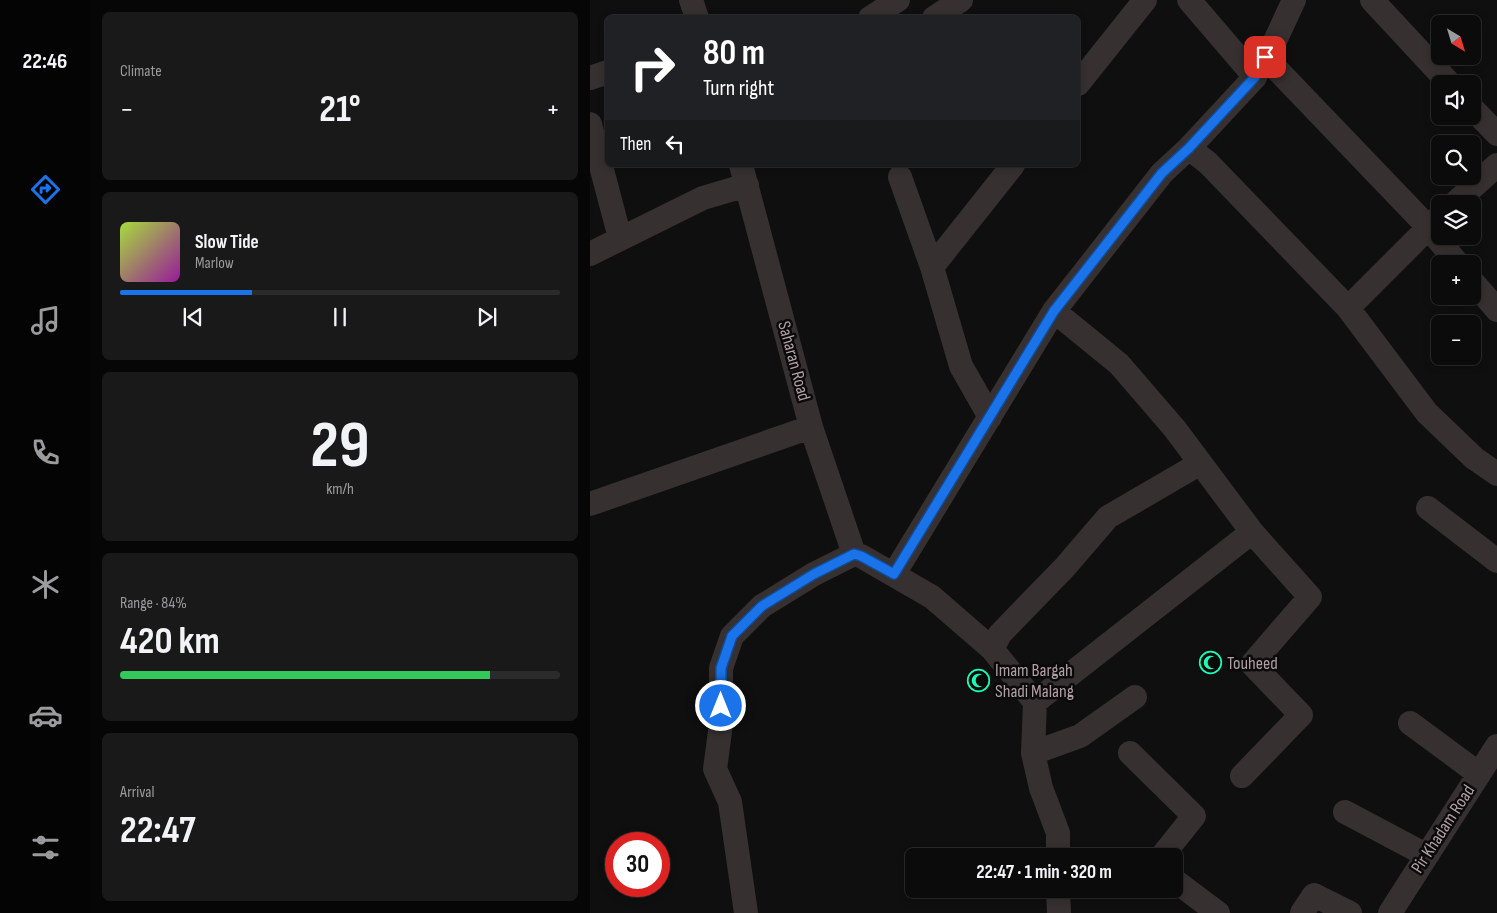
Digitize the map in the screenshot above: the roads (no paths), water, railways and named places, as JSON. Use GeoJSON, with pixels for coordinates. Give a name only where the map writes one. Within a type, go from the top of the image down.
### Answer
{"type":"FeatureCollection","features":[{"type":"Feature","properties":{"kind":"street"},"geometry":{"type":"LineString","coordinates":[[691,0],[695,15]]}},
{"type":"Feature","properties":{"kind":"street"},"geometry":{"type":"LineString","coordinates":[[875,15],[898,0]]}},
{"type":"Feature","properties":{"kind":"street"},"geometry":{"type":"LineString","coordinates":[[938,15],[961,0]]}},
{"type":"Feature","properties":{"kind":"street"},"geometry":{"type":"LineString","coordinates":[[1080,81],[1145,0]]}},
{"type":"Feature","properties":{"kind":"street"},"geometry":{"type":"LineString","coordinates":[[1190,0],[1260,67],[1431,219]]}},
{"type":"Feature","properties":{"kind":"street"},"geometry":{"type":"LineString","coordinates":[[894,574],[1054,311],[1162,173],[1189,148],[1260,67],[1269,54],[1294,0]]}},
{"type":"Feature","properties":{"kind":"street"},"geometry":{"type":"LineString","coordinates":[[1372,0],[1442,75]]}},
{"type":"Feature","properties":{"kind":"street"},"geometry":{"type":"LineString","coordinates":[[590,78],[605,73]]}},
{"type":"Feature","properties":{"kind":"street"},"geometry":{"type":"LineString","coordinates":[[1481,117],[1497,134]]}},
{"type":"Feature","properties":{"kind":"street"},"geometry":{"type":"LineString","coordinates":[[590,124],[620,238]]}},
{"type":"Feature","properties":{"kind":"street"},"geometry":{"type":"LineString","coordinates":[[1189,148],[1208,163],[1348,308],[1427,413],[1474,458],[1497,474]]}},
{"type":"Feature","properties":{"kind":"street"},"geometry":{"type":"LineString","coordinates":[[1464,195],[1497,165]]}},
{"type":"Feature","properties":{"kind":"street"},"geometry":{"type":"LineString","coordinates":[[932,267],[1011,167]]}},
{"type":"Feature","properties":{"kind":"street"},"geometry":{"type":"LineString","coordinates":[[590,254],[703,198],[744,175]]}},
{"type":"Feature","properties":{"kind":"street","name":"Saharan Road"},"geometry":{"type":"LineString","coordinates":[[744,175],[812,427],[854,554]]}},
{"type":"Feature","properties":{"kind":"street"},"geometry":{"type":"LineString","coordinates":[[900,177],[932,267],[961,366],[990,417]]}},
{"type":"Feature","properties":{"kind":"street"},"geometry":{"type":"LineString","coordinates":[[1348,308],[1431,225]]}},
{"type":"Feature","properties":{"kind":"street"},"geometry":{"type":"LineString","coordinates":[[1481,291],[1497,310]]}},
{"type":"Feature","properties":{"kind":"street"},"geometry":{"type":"LineString","coordinates":[[1054,311],[1119,364],[1175,429],[1199,464],[1252,532],[1310,597],[1252,664],[1301,715],[1242,776]]}},
{"type":"Feature","properties":{"kind":"street"},"geometry":{"type":"LineString","coordinates":[[590,504],[812,427]]}},
{"type":"Feature","properties":{"kind":"street"},"geometry":{"type":"LineString","coordinates":[[992,649],[1000,634],[1065,567],[1108,516],[1199,464]]}},
{"type":"Feature","properties":{"kind":"street"},"geometry":{"type":"LineString","coordinates":[[1428,508],[1497,561]]}},
{"type":"Feature","properties":{"kind":"street"},"geometry":{"type":"LineString","coordinates":[[1036,702],[1252,532]]}},
{"type":"Feature","properties":{"kind":"street"},"geometry":{"type":"LineString","coordinates":[[746,913],[730,802],[715,769],[721,724],[721,668],[732,636],[762,606],[814,574],[854,554],[894,574],[932,597],[992,649],[1036,702],[1033,754],[1041,788],[1058,833],[1058,848]]}},
{"type":"Feature","properties":{"kind":"street"},"geometry":{"type":"LineString","coordinates":[[1033,754],[1080,736],[1135,697]]}},
{"type":"Feature","properties":{"kind":"street"},"geometry":{"type":"LineString","coordinates":[[1410,723],[1479,774]]}},
{"type":"Feature","properties":{"kind":"street","name":"Pir Khadam Road"},"geometry":{"type":"LineString","coordinates":[[1390,913],[1497,747]]}},
{"type":"Feature","properties":{"kind":"street"},"geometry":{"type":"LineString","coordinates":[[1130,753],[1194,816],[1168,848]]}},
{"type":"Feature","properties":{"kind":"street"},"geometry":{"type":"LineString","coordinates":[[1345,812],[1426,855]]}},
{"type":"Feature","properties":{"kind":"street"},"geometry":{"type":"LineString","coordinates":[[1183,887],[1218,913]]}},
{"type":"Feature","properties":{"kind":"street"},"geometry":{"type":"LineString","coordinates":[[1302,913],[1314,895],[1350,913]]}},
{"type":"Feature","properties":{"kind":"street"},"geometry":{"type":"LineString","coordinates":[[1058,898],[1059,913]]}},
{"type":"Feature","properties":{"kind":"place","name":"Touheed"},"geometry":{"type":"Point","coordinates":[1211,663]}},
{"type":"Feature","properties":{"kind":"place","name":"Imam Bargah Shadi Malang"},"geometry":{"type":"Point","coordinates":[979,680]}}]}
